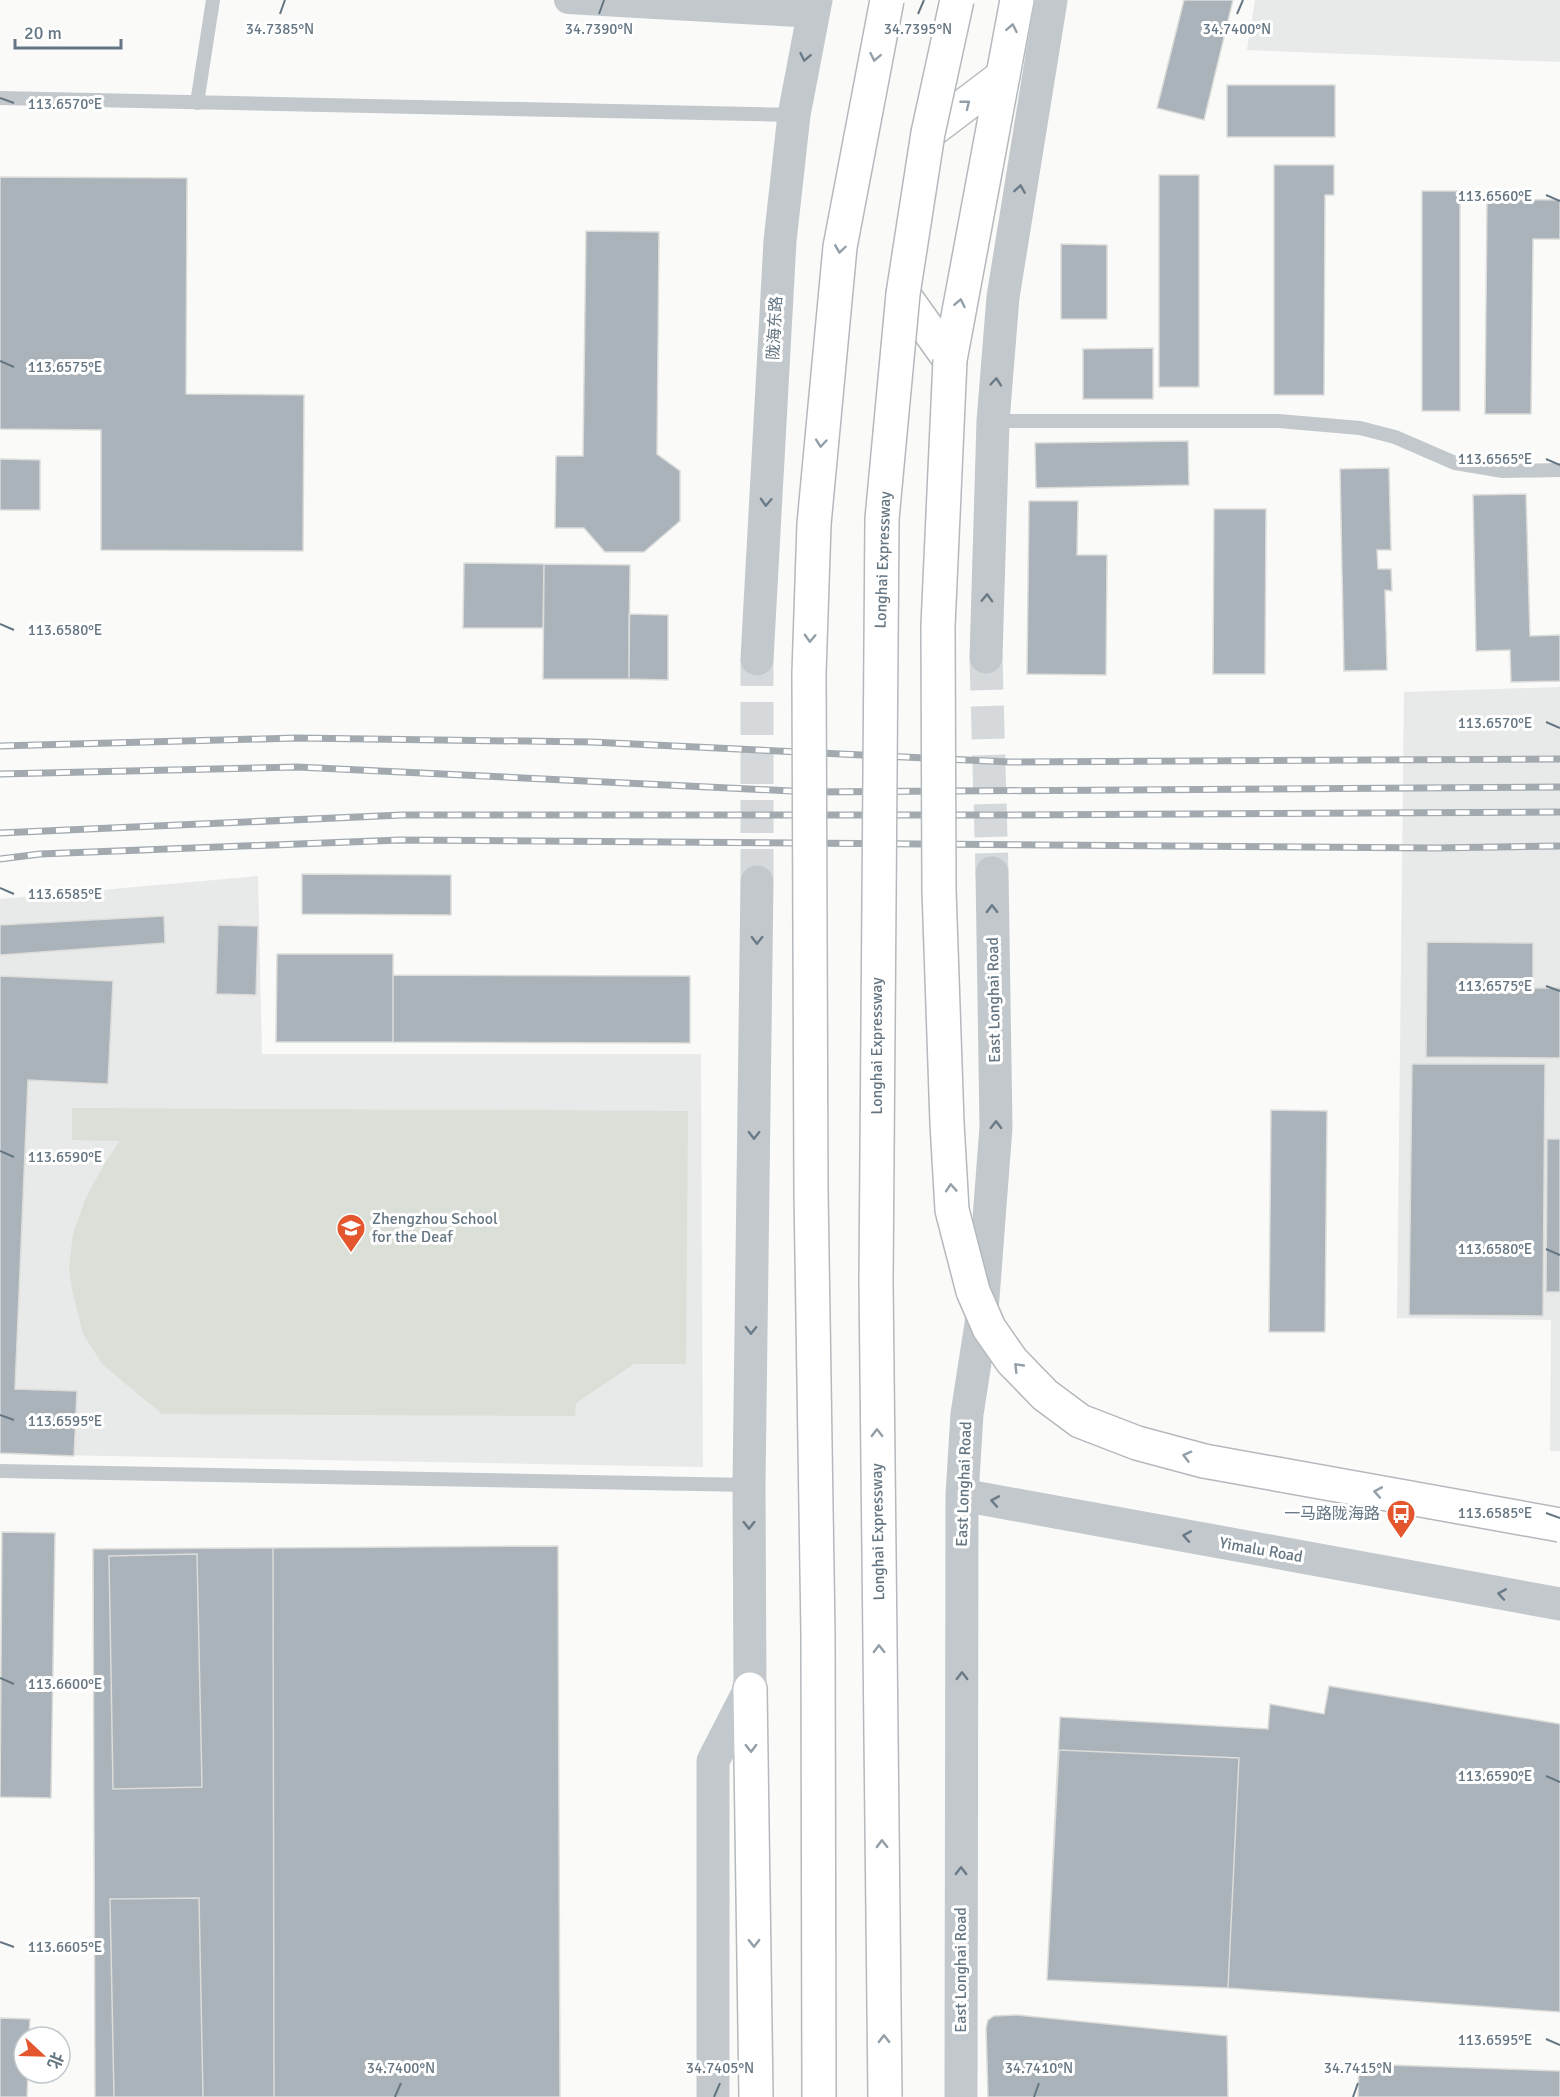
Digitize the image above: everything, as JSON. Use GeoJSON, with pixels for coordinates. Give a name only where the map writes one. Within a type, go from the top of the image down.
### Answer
{"type":"FeatureCollection","features":[{"type":"Feature","properties":{"kind":"highway"},"geometry":{"type":"LineString","coordinates":[[819,2097],[818,1634],[811,1179],[809,673],[814,524],[840,248],[886,0]]}},
{"type":"Feature","properties":{"kind":"highway","name":"Longhai Expressway"},"geometry":{"type":"LineString","coordinates":[[885,2097],[876,1281],[882,519],[903,294],[928,133],[957,0]]}},
{"type":"Feature","properties":{"kind":"highway"},"geometry":{"type":"LineString","coordinates":[[1017,0],[950,360],[938,626],[939,890],[947,1123],[952,1210],[973,1291],[989,1328],[1012,1361],[1045,1395],[1080,1420],[1137,1443],[1204,1461],[1560,1525]]}},
{"type":"Feature","properties":{"kind":"highway"},"geometry":{"type":"LineString","coordinates":[[928,133],[1003,76]]}},
{"type":"Feature","properties":{"kind":"highway"},"geometry":{"type":"LineString","coordinates":[[903,294],[950,360]]}},
{"type":"Feature","properties":{"kind":"highway"},"geometry":{"type":"LineString","coordinates":[[750,1689],[756,2097]]}},
{"type":"Feature","properties":{"kind":"street"},"geometry":{"type":"LineString","coordinates":[[568,0],[815,7]]}},
{"type":"Feature","properties":{"kind":"street"},"geometry":{"type":"LineString","coordinates":[[986,657],[993,421],[1003,297],[1051,0]]}},
{"type":"Feature","properties":{"kind":"street","name":"陇海东路"},"geometry":{"type":"LineString","coordinates":[[757,659],[780,241],[794,115],[815,7]]}},
{"type":"Feature","properties":{"kind":"street","name":"East Longhai Road"},"geometry":{"type":"LineString","coordinates":[[961,2097],[962,1495],[967,1414],[981,1324],[996,1126],[992,873]]}},
{"type":"Feature","properties":{"kind":"street"},"geometry":{"type":"LineString","coordinates":[[713,2097],[712,1761],[750,1689],[749,1485],[757,882]]}},
{"type":"Feature","properties":{"kind":"street","name":"Yimalu Road"},"geometry":{"type":"LineString","coordinates":[[962,1495],[1560,1604]]}},
{"type":"Feature","properties":{"kind":"lane"},"geometry":{"type":"LineString","coordinates":[[197,104],[213,0]]}},
{"type":"Feature","properties":{"kind":"lane"},"geometry":{"type":"LineString","coordinates":[[0,98],[794,115]]}},
{"type":"Feature","properties":{"kind":"lane"},"geometry":{"type":"LineString","coordinates":[[993,421],[1278,421],[1360,428],[1395,437],[1455,462],[1503,471],[1560,470]]}},
{"type":"Feature","properties":{"kind":"lane"},"geometry":{"type":"LineString","coordinates":[[0,1471],[749,1485]]}},
{"type":"Feature","properties":{"kind":"shaded area"},"geometry":{"type":"Polygon","coordinates":[[[1255,0],[1560,0],[1560,62],[1247,50],[1255,0]]]}},
{"type":"Feature","properties":{"kind":"shaded area"},"geometry":{"type":"Polygon","coordinates":[[[1560,687],[1560,1451],[1550,1451],[1551,1320],[1397,1318],[1404,692],[1560,687]]]}},
{"type":"Feature","properties":{"kind":"shaded area","name":"Zhengzhou School for the Deaf"},"geometry":{"type":"Polygon","coordinates":[[[258,876],[262,1054],[701,1054],[703,1467],[0,1454],[0,899],[258,876]]]}},
{"type":"Feature","properties":{"kind":"shaded area"},"geometry":{"type":"Polygon","coordinates":[[[72,1108],[688,1111],[686,1364],[634,1364],[576,1403],[575,1416],[162,1414],[103,1365],[83,1334],[69,1266],[73,1234],[85,1200],[103,1166],[120,1141],[72,1140],[72,1108]]]}},
{"type":"Feature","properties":{"kind":"building"},"geometry":{"type":"Polygon","coordinates":[[[1184,0],[1233,0],[1204,120],[1157,108],[1184,0]]]}},
{"type":"Feature","properties":{"kind":"building"},"geometry":{"type":"Polygon","coordinates":[[[1227,85],[1335,85],[1335,137],[1227,137],[1227,85]]]}},
{"type":"Feature","properties":{"kind":"building"},"geometry":{"type":"Polygon","coordinates":[[[1274,165],[1334,165],[1334,195],[1325,195],[1324,395],[1274,395],[1274,165]]]}},
{"type":"Feature","properties":{"kind":"building"},"geometry":{"type":"Polygon","coordinates":[[[1159,175],[1199,175],[1199,387],[1159,387],[1159,175]]]}},
{"type":"Feature","properties":{"kind":"building"},"geometry":{"type":"Polygon","coordinates":[[[0,177],[187,178],[186,394],[304,395],[303,551],[101,550],[101,430],[0,429],[0,177]]]}},
{"type":"Feature","properties":{"kind":"building"},"geometry":{"type":"Polygon","coordinates":[[[1422,191],[1460,191],[1460,411],[1422,411],[1422,191]]]}},
{"type":"Feature","properties":{"kind":"building"},"geometry":{"type":"Polygon","coordinates":[[[1487,199],[1560,200],[1560,239],[1533,239],[1531,414],[1485,414],[1487,199]]]}},
{"type":"Feature","properties":{"kind":"building"},"geometry":{"type":"Polygon","coordinates":[[[586,231],[659,232],[657,454],[680,471],[680,521],[644,552],[605,552],[584,528],[555,528],[556,456],[583,456],[586,231]]]}},
{"type":"Feature","properties":{"kind":"building"},"geometry":{"type":"Polygon","coordinates":[[[1061,244],[1107,245],[1107,319],[1061,319],[1061,244]]]}},
{"type":"Feature","properties":{"kind":"building"},"geometry":{"type":"Polygon","coordinates":[[[1153,348],[1153,399],[1083,399],[1083,349],[1153,348]]]}},
{"type":"Feature","properties":{"kind":"building"},"geometry":{"type":"Polygon","coordinates":[[[1188,441],[1189,485],[1036,488],[1035,443],[1188,441]]]}},
{"type":"Feature","properties":{"kind":"building"},"geometry":{"type":"Polygon","coordinates":[[[0,459],[40,460],[40,510],[0,510],[0,459]]]}},
{"type":"Feature","properties":{"kind":"building"},"geometry":{"type":"Polygon","coordinates":[[[1389,468],[1391,550],[1377,550],[1378,569],[1391,569],[1392,591],[1385,590],[1387,670],[1344,671],[1340,469],[1389,468]]]}},
{"type":"Feature","properties":{"kind":"building"},"geometry":{"type":"Polygon","coordinates":[[[1526,494],[1530,636],[1560,635],[1560,681],[1511,682],[1510,650],[1476,651],[1473,495],[1526,494]]]}},
{"type":"Feature","properties":{"kind":"building"},"geometry":{"type":"Polygon","coordinates":[[[1029,501],[1078,501],[1077,555],[1107,555],[1106,675],[1027,674],[1029,501]]]}},
{"type":"Feature","properties":{"kind":"building"},"geometry":{"type":"Polygon","coordinates":[[[1214,509],[1266,509],[1265,674],[1213,674],[1214,509]]]}},
{"type":"Feature","properties":{"kind":"building"},"geometry":{"type":"Polygon","coordinates":[[[464,563],[544,564],[543,628],[463,628],[464,563]]]}},
{"type":"Feature","properties":{"kind":"building"},"geometry":{"type":"Polygon","coordinates":[[[544,564],[630,565],[629,679],[543,679],[544,564]]]}},
{"type":"Feature","properties":{"kind":"building"},"geometry":{"type":"Polygon","coordinates":[[[629,614],[668,615],[668,680],[629,679],[629,614]]]}},
{"type":"Feature","properties":{"kind":"building"},"geometry":{"type":"Polygon","coordinates":[[[302,874],[451,875],[451,915],[302,914],[302,874]]]}},
{"type":"Feature","properties":{"kind":"building"},"geometry":{"type":"Polygon","coordinates":[[[164,916],[165,943],[0,955],[0,925],[164,916]]]}},
{"type":"Feature","properties":{"kind":"building"},"geometry":{"type":"Polygon","coordinates":[[[218,925],[258,926],[256,995],[216,994],[218,925]]]}},
{"type":"Feature","properties":{"kind":"building"},"geometry":{"type":"Polygon","coordinates":[[[1427,942],[1533,943],[1533,988],[1560,988],[1560,1058],[1426,1057],[1427,942]]]}},
{"type":"Feature","properties":{"kind":"building"},"geometry":{"type":"Polygon","coordinates":[[[277,954],[393,954],[393,1042],[276,1042],[277,954]]]}},
{"type":"Feature","properties":{"kind":"building"},"geometry":{"type":"Polygon","coordinates":[[[393,975],[690,976],[690,1043],[393,1042],[393,975]]]}},
{"type":"Feature","properties":{"kind":"building"},"geometry":{"type":"Polygon","coordinates":[[[0,976],[113,981],[108,1084],[28,1080],[15,1389],[77,1391],[74,1456],[0,1453],[0,976]]]}},
{"type":"Feature","properties":{"kind":"building"},"geometry":{"type":"Polygon","coordinates":[[[1412,1064],[1545,1064],[1543,1316],[1409,1315],[1412,1064]]]}},
{"type":"Feature","properties":{"kind":"building"},"geometry":{"type":"Polygon","coordinates":[[[1271,1110],[1327,1111],[1325,1332],[1269,1332],[1271,1110]]]}},
{"type":"Feature","properties":{"kind":"building"},"geometry":{"type":"Polygon","coordinates":[[[1547,1139],[1560,1139],[1560,1292],[1546,1292],[1547,1139]]]}},
{"type":"Feature","properties":{"kind":"building"},"geometry":{"type":"Polygon","coordinates":[[[2,1532],[55,1533],[51,1798],[0,1797],[2,1532]]]}},
{"type":"Feature","properties":{"kind":"building"},"geometry":{"type":"Polygon","coordinates":[[[558,1546],[560,2097],[274,2097],[273,1548],[558,1546]]]}},
{"type":"Feature","properties":{"kind":"building"},"geometry":{"type":"Polygon","coordinates":[[[273,1548],[274,2097],[95,2097],[93,1549],[273,1548]]]}},
{"type":"Feature","properties":{"kind":"building"},"geometry":{"type":"Polygon","coordinates":[[[197,1554],[202,1787],[113,1789],[109,1556],[197,1554]]]}},
{"type":"Feature","properties":{"kind":"building"},"geometry":{"type":"Polygon","coordinates":[[[1329,1686],[1560,1724],[1560,2012],[1228,1988],[1047,1980],[1060,1717],[1268,1729],[1270,1704],[1324,1714],[1329,1686]]]}},
{"type":"Feature","properties":{"kind":"building"},"geometry":{"type":"Polygon","coordinates":[[[1059,1750],[1239,1758],[1228,1988],[1047,1980],[1059,1750]]]}},
{"type":"Feature","properties":{"kind":"building"},"geometry":{"type":"Polygon","coordinates":[[[199,1898],[203,2097],[114,2097],[110,1899],[199,1898]]]}},
{"type":"Feature","properties":{"kind":"building"},"geometry":{"type":"Polygon","coordinates":[[[1017,2015],[1227,2036],[1228,2097],[988,2097],[986,2028],[988,2020],[994,2016],[1017,2015]]]}},
{"type":"Feature","properties":{"kind":"building"},"geometry":{"type":"Polygon","coordinates":[[[0,2018],[30,2019],[30,2025],[12,2025],[12,2085],[28,2085],[27,2097],[0,2097],[0,2018]]]}},
{"type":"Feature","properties":{"kind":"building"},"geometry":{"type":"Polygon","coordinates":[[[1359,2064],[1560,2071],[1560,2097],[1358,2097],[1359,2064]]]}},
{"type":"Feature","properties":{"kind":"tunnel"},"geometry":{"type":"LineString","coordinates":[[986,657],[992,873]]}},
{"type":"Feature","properties":{"kind":"tunnel"},"geometry":{"type":"LineString","coordinates":[[757,659],[757,882]]}},
{"type":"Feature","properties":{"kind":"railway"},"geometry":{"type":"LineString","coordinates":[[0,746],[296,738],[591,742],[1009,762],[1560,759]]}},
{"type":"Feature","properties":{"kind":"railway"},"geometry":{"type":"LineString","coordinates":[[0,774],[297,767],[811,792],[1560,787]]}},
{"type":"Feature","properties":{"kind":"railway"},"geometry":{"type":"LineString","coordinates":[[0,833],[402,815],[1560,812]]}},
{"type":"Feature","properties":{"kind":"railway"},"geometry":{"type":"LineString","coordinates":[[0,859],[40,854],[400,840],[1434,848],[1560,846]]}},
{"type":"Feature","properties":{"kind":"place","name":"Zhengzhou School for the Deaf"},"geometry":{"type":"Point","coordinates":[351,1254]}},
{"type":"Feature","properties":{"kind":"place","name":"一马路陇海路"},"geometry":{"type":"Point","coordinates":[1401,1540]}}]}
